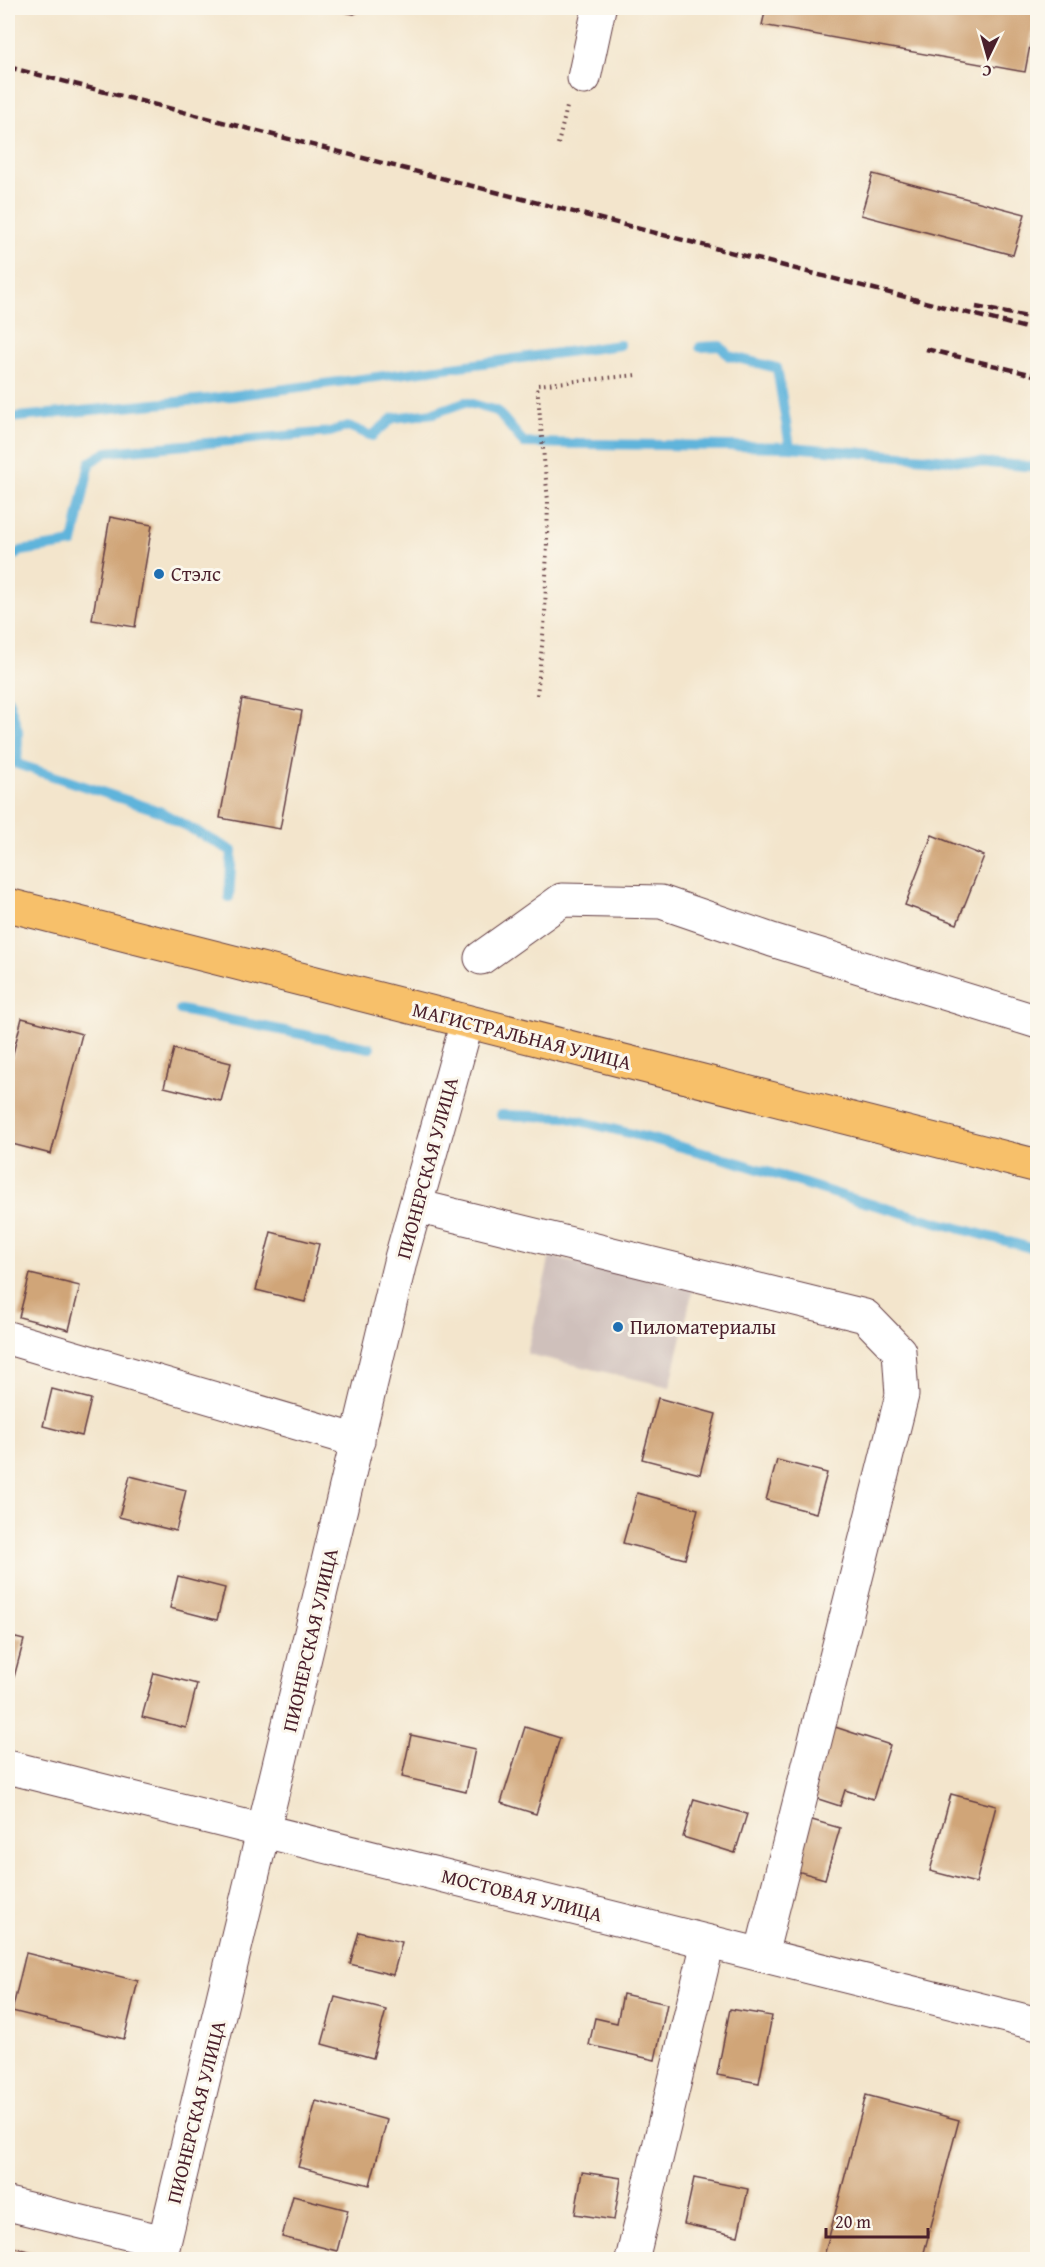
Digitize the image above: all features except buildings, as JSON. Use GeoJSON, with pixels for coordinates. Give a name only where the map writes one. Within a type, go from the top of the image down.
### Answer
{"type":"FeatureCollection","features":[{"type":"Feature","properties":{"kind":"main road","name":"МАГИСТРАЛЬНАЯ УЛИЦА"},"geometry":{"type":"LineString","coordinates":[[8,905],[1038,1166]]}},
{"type":"Feature","properties":{"kind":"street"},"geometry":{"type":"LineString","coordinates":[[584,78],[599,8]]}},
{"type":"Feature","properties":{"kind":"street"},"geometry":{"type":"LineString","coordinates":[[482,958],[562,900],[661,902],[772,940],[1038,1022]]}},
{"type":"Feature","properties":{"kind":"street","name":"ПИОНЕРСКАЯ УЛИЦА"},"geometry":{"type":"LineString","coordinates":[[162,2251],[416,1206],[467,1022]]}},
{"type":"Feature","properties":{"kind":"street"},"geometry":{"type":"LineString","coordinates":[[416,1206],[865,1316],[899,1351],[902,1395],[761,1955]]}},
{"type":"Feature","properties":{"kind":"street"},"geometry":{"type":"LineString","coordinates":[[8,1338],[358,1441]]}},
{"type":"Feature","properties":{"kind":"street","name":"МОСТОВАЯ УЛИЦА"},"geometry":{"type":"LineString","coordinates":[[8,1767],[1038,2024]]}},
{"type":"Feature","properties":{"kind":"street"},"geometry":{"type":"LineString","coordinates":[[632,2259],[708,1942]]}},
{"type":"Feature","properties":{"kind":"street"},"geometry":{"type":"LineString","coordinates":[[8,2204],[162,2251]]}},
{"type":"Feature","properties":{"kind":"path"},"geometry":{"type":"LineString","coordinates":[[537,695],[545,616],[548,501],[537,385],[638,375]]}},
{"type":"Feature","properties":{"kind":"shaded area"},"geometry":{"type":"Polygon","coordinates":[[[550,1256],[693,1289],[670,1387],[527,1354],[550,1256]]]}},
{"type":"Feature","properties":{"kind":"waterway"},"geometry":{"type":"LineString","coordinates":[[8,418],[208,399],[620,345]]}},
{"type":"Feature","properties":{"kind":"waterway"},"geometry":{"type":"LineString","coordinates":[[700,347],[720,346],[729,356],[777,368],[790,447]]}},
{"type":"Feature","properties":{"kind":"waterway"},"geometry":{"type":"LineString","coordinates":[[8,560],[21,551],[73,543],[90,462],[107,452],[330,432],[348,426],[372,436],[393,418],[434,413],[465,402],[497,411],[524,443],[790,447],[1038,467]]}},
{"type":"Feature","properties":{"kind":"waterway"},"geometry":{"type":"LineString","coordinates":[[8,699],[18,731],[17,764],[159,811],[232,851],[229,897]]}},
{"type":"Feature","properties":{"kind":"waterway"},"geometry":{"type":"LineString","coordinates":[[180,1010],[370,1048]]}},
{"type":"Feature","properties":{"kind":"waterway"},"geometry":{"type":"LineString","coordinates":[[501,1115],[564,1117],[652,1139],[733,1161],[849,1198],[1038,1250]]}},
{"type":"Feature","properties":{"kind":"railway"},"geometry":{"type":"LineString","coordinates":[[8,67],[1038,331]]}},
{"type":"Feature","properties":{"kind":"railway"},"geometry":{"type":"LineString","coordinates":[[976,307],[1038,319]]}},
{"type":"Feature","properties":{"kind":"railway"},"geometry":{"type":"LineString","coordinates":[[926,349],[1038,376]]}},
{"type":"Feature","properties":{"kind":"place","name":"Стэлс"},"geometry":{"type":"Point","coordinates":[159,574]}},
{"type":"Feature","properties":{"kind":"place","name":"Пиломатериалы"},"geometry":{"type":"Point","coordinates":[618,1327]}}]}
